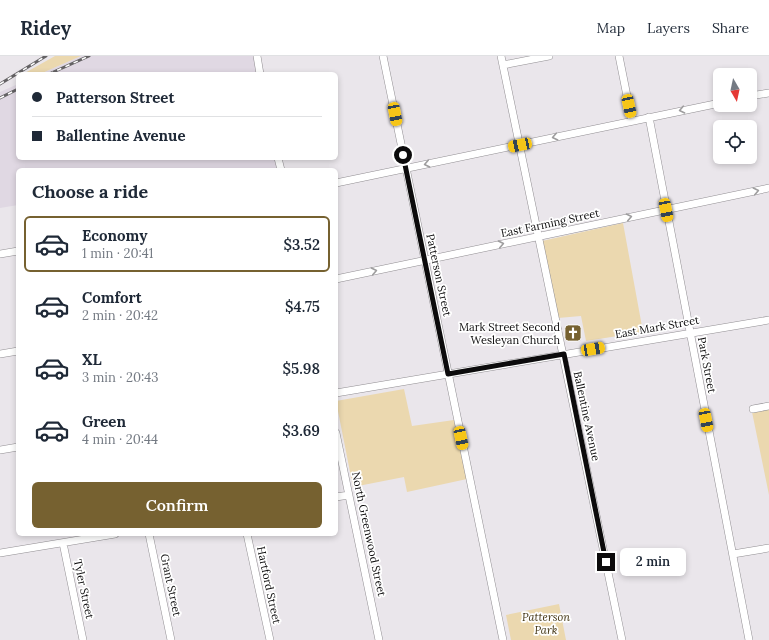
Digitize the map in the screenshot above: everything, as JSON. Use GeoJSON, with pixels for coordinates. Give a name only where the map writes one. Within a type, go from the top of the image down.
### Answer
{"type":"FeatureCollection","features":[{"type":"Feature","properties":{"kind":"street"},"geometry":{"type":"LineString","coordinates":[[257,56],[260,72]]}},
{"type":"Feature","properties":{"kind":"street","name":"Patterson Street"},"geometry":{"type":"LineString","coordinates":[[383,56],[503,640]]}},
{"type":"Feature","properties":{"kind":"street","name":"Ballentine Avenue"},"geometry":{"type":"LineString","coordinates":[[502,56],[622,640]]}},
{"type":"Feature","properties":{"kind":"street"},"geometry":{"type":"LineString","coordinates":[[503,66],[549,56]]}},
{"type":"Feature","properties":{"kind":"street"},"geometry":{"type":"LineString","coordinates":[[619,56],[632,121]]}},
{"type":"Feature","properties":{"kind":"street"},"geometry":{"type":"LineString","coordinates":[[757,95],[769,93]]}},
{"type":"Feature","properties":{"kind":"street"},"geometry":{"type":"LineString","coordinates":[[338,183],[713,104]]}},
{"type":"Feature","properties":{"kind":"street","name":"Park Street"},"geometry":{"type":"LineString","coordinates":[[648,117],[749,640]]}},
{"type":"Feature","properties":{"kind":"street","name":"East Farming Street"},"geometry":{"type":"LineString","coordinates":[[338,279],[769,188]]}},
{"type":"Feature","properties":{"kind":"street"},"geometry":{"type":"LineString","coordinates":[[0,254],[16,251]]}},
{"type":"Feature","properties":{"kind":"street","name":"East Mark Street"},"geometry":{"type":"LineString","coordinates":[[338,393],[769,320]]}},
{"type":"Feature","properties":{"kind":"street"},"geometry":{"type":"LineString","coordinates":[[0,354],[16,351]]}},
{"type":"Feature","properties":{"kind":"street"},"geometry":{"type":"LineString","coordinates":[[753,409],[769,406]]}},
{"type":"Feature","properties":{"kind":"street","name":"North Greenwood Street"},"geometry":{"type":"LineString","coordinates":[[338,443],[380,640]]}},
{"type":"Feature","properties":{"kind":"street"},"geometry":{"type":"LineString","coordinates":[[0,450],[16,447]]}},
{"type":"Feature","properties":{"kind":"street"},"geometry":{"type":"LineString","coordinates":[[338,497],[349,495]]}},
{"type":"Feature","properties":{"kind":"street"},"geometry":{"type":"LineString","coordinates":[[0,553],[103,536]]}},
{"type":"Feature","properties":{"kind":"street","name":"Grant Street"},"geometry":{"type":"LineString","coordinates":[[149,536],[171,640]]}},
{"type":"Feature","properties":{"kind":"street","name":"Hartford Street"},"geometry":{"type":"LineString","coordinates":[[248,536],[270,640]]}},
{"type":"Feature","properties":{"kind":"street","name":"Tyler Street"},"geometry":{"type":"LineString","coordinates":[[63,543],[83,640]]}},
{"type":"Feature","properties":{"kind":"street"},"geometry":{"type":"LineString","coordinates":[[733,554],[769,548]]}},
{"type":"Feature","properties":{"kind":"shaded area"},"geometry":{"type":"Polygon","coordinates":[[[81,56],[257,56],[261,72],[45,72],[81,56]]]}},
{"type":"Feature","properties":{"kind":"shaded area"},"geometry":{"type":"Polygon","coordinates":[[[16,85],[16,160],[279,160],[281,168],[16,168],[16,205],[0,208],[0,92],[16,85]]]}},
{"type":"Feature","properties":{"kind":"green space"},"geometry":{"type":"Polygon","coordinates":[[[55,56],[81,56],[45,72],[27,72],[55,56]]]}},
{"type":"Feature","properties":{"kind":"green space"},"geometry":{"type":"Polygon","coordinates":[[[623,223],[643,332],[586,341],[581,316],[558,318],[542,241],[623,223]]]}},
{"type":"Feature","properties":{"kind":"green space"},"geometry":{"type":"Polygon","coordinates":[[[404,389],[412,426],[454,420],[467,479],[407,492],[404,477],[353,487],[338,411],[338,401],[404,389]]]}},
{"type":"Feature","properties":{"kind":"green space"},"geometry":{"type":"Polygon","coordinates":[[[769,409],[769,495],[752,412],[769,409]]]}},
{"type":"Feature","properties":{"kind":"green space","name":"Patterson Park"},"geometry":{"type":"Polygon","coordinates":[[[559,604],[566,640],[511,640],[506,615],[559,604]]]}},
{"type":"Feature","properties":{"kind":"railway"},"geometry":{"type":"LineString","coordinates":[[20,72],[46,56]]}},
{"type":"Feature","properties":{"kind":"railway"},"geometry":{"type":"LineString","coordinates":[[53,72],[89,56]]}},
{"type":"Feature","properties":{"kind":"railway"},"geometry":{"type":"LineString","coordinates":[[0,84],[16,74]]}},
{"type":"Feature","properties":{"kind":"railway"},"geometry":{"type":"LineString","coordinates":[[0,98],[16,90]]}},
{"type":"Feature","properties":{"kind":"place","name":"Mark Street Second Wesleyan Church"},"geometry":{"type":"Point","coordinates":[573,333]}},
{"type":"Feature","properties":{"kind":"route"},"geometry":{"type":"LineString","coordinates":[[403,155],[448,374],[564,354],[606,562]]}}]}
